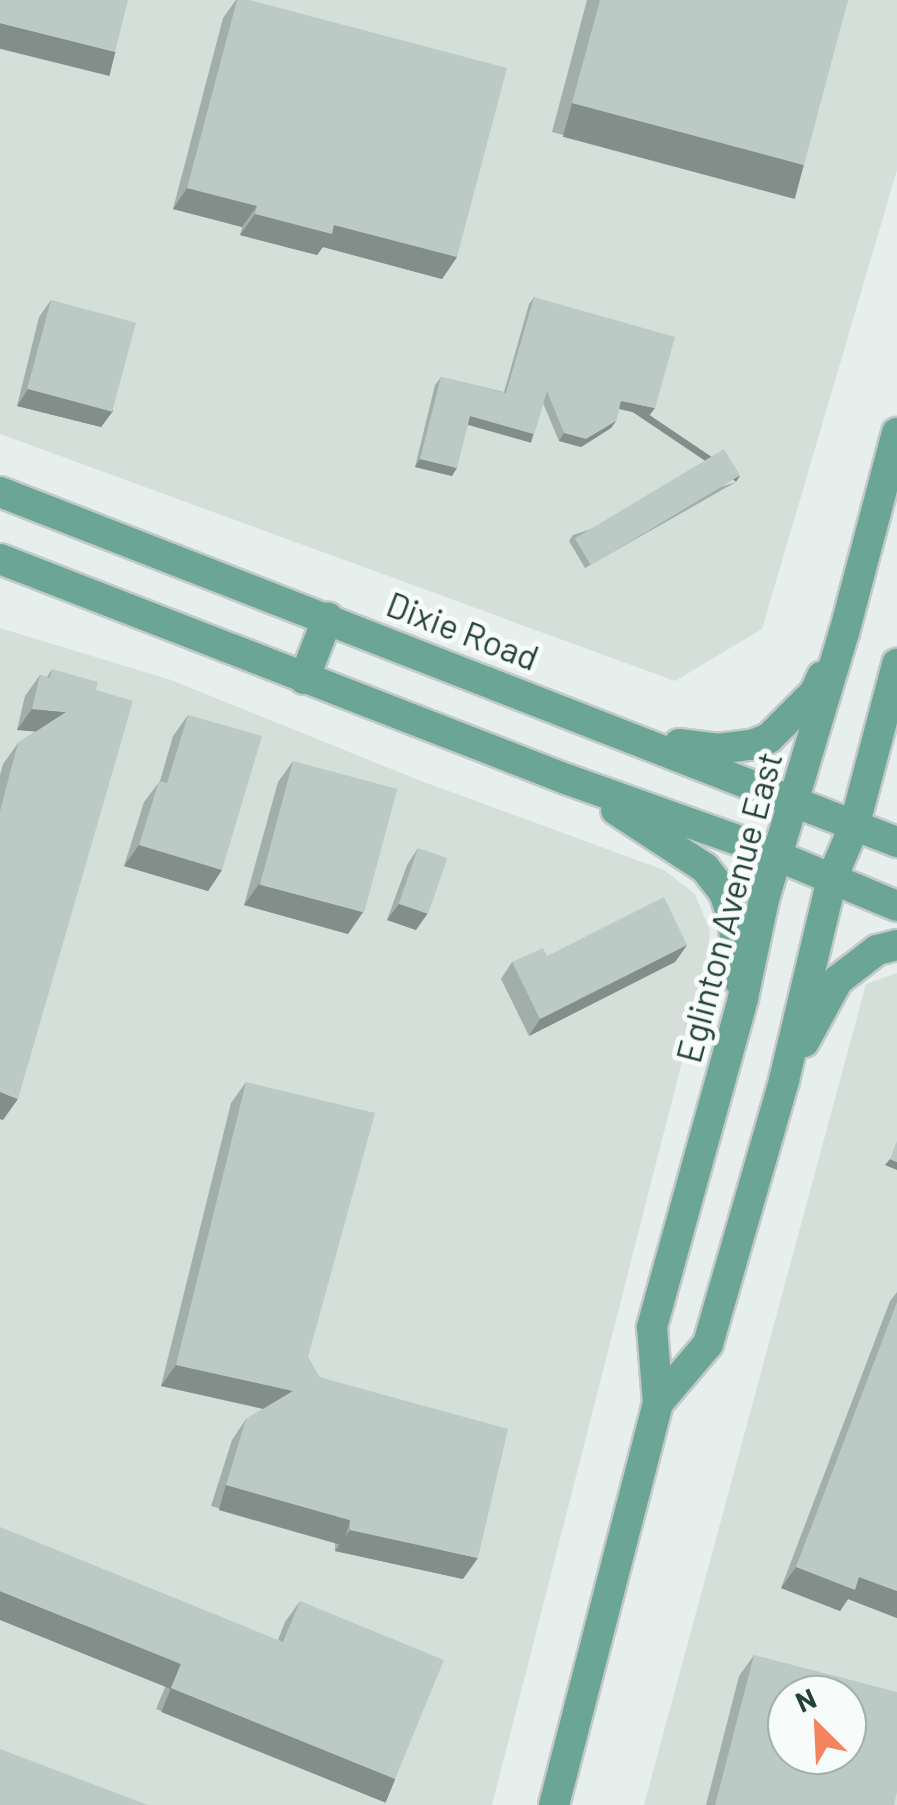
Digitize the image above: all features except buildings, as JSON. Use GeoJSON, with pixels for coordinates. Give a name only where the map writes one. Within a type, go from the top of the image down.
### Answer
{"type":"FeatureCollection","features":[{"type":"Feature","properties":{"kind":"main road","name":"Eglinton Avenue East"},"geometry":{"type":"LineString","coordinates":[[554,1805],[658,1403],[652,1328],[744,998],[776,856],[844,634],[897,433]]}},
{"type":"Feature","properties":{"kind":"main road","name":"Dixie Road"},"geometry":{"type":"LineString","coordinates":[[0,492],[642,739],[897,842]]}},
{"type":"Feature","properties":{"kind":"main road"},"geometry":{"type":"LineString","coordinates":[[0,559],[897,906]]}},
{"type":"Feature","properties":{"kind":"main road"},"geometry":{"type":"LineString","coordinates":[[304,679],[328,617]]}},
{"type":"Feature","properties":{"kind":"main road"},"geometry":{"type":"LineString","coordinates":[[642,739],[716,749],[752,745],[769,738],[814,692],[844,634]]}},
{"type":"Feature","properties":{"kind":"main road","name":"Eglinton Avenue East"},"geometry":{"type":"LineString","coordinates":[[658,1403],[708,1344],[784,1080],[832,878],[854,827],[894,675]]}},
{"type":"Feature","properties":{"kind":"main road"},"geometry":{"type":"LineString","coordinates":[[894,675],[897,726]]}},
{"type":"Feature","properties":{"kind":"main road"},"geometry":{"type":"LineString","coordinates":[[566,779],[704,868],[724,892],[733,920],[744,998]]}},
{"type":"Feature","properties":{"kind":"main road"},"geometry":{"type":"LineString","coordinates":[[784,1080],[838,980],[877,950],[897,945]]}},
{"type":"Feature","properties":{"kind":"shaded area"},"geometry":{"type":"Polygon","coordinates":[[[0,0],[897,0],[897,170],[762,629],[675,681],[0,434],[0,0]]]}},
{"type":"Feature","properties":{"kind":"shaded area"},"geometry":{"type":"Polygon","coordinates":[[[0,628],[171,680],[421,781],[664,870],[695,894],[710,931],[707,964],[492,1805],[0,1805],[0,628]]]}},
{"type":"Feature","properties":{"kind":"shaded area"},"geometry":{"type":"Polygon","coordinates":[[[897,973],[897,1805],[644,1805],[866,984],[897,973]]]}}]}
